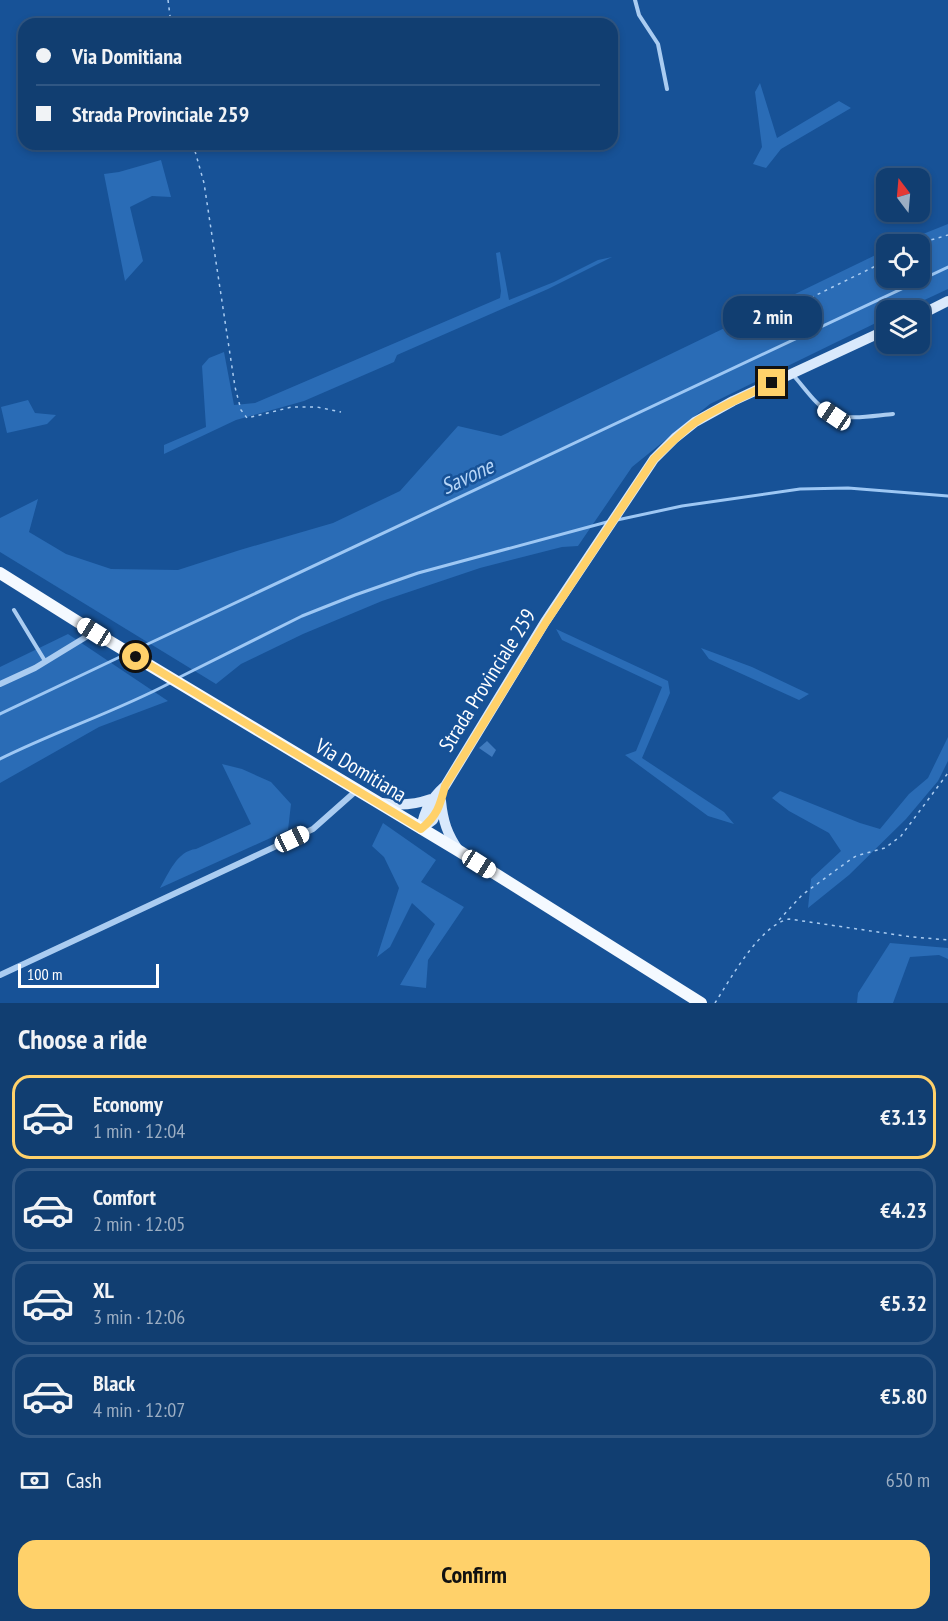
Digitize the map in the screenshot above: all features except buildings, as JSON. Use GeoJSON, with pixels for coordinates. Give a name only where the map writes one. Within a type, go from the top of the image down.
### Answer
{"type":"FeatureCollection","features":[{"type":"Feature","properties":{"kind":"main road","name":"Via Domitiana"},"geometry":{"type":"LineString","coordinates":[[0,573],[459,851],[701,1003]]}},
{"type":"Feature","properties":{"kind":"street"},"geometry":{"type":"LineString","coordinates":[[930,310],[948,301]]}},
{"type":"Feature","properties":{"kind":"street"},"geometry":{"type":"LineString","coordinates":[[792,374],[876,335]]}},
{"type":"Feature","properties":{"kind":"street","name":"Strada Provinciale 259"},"geometry":{"type":"LineString","coordinates":[[421,829],[423,815],[436,800],[546,622],[654,459],[695,422],[733,401],[792,374]]}},
{"type":"Feature","properties":{"kind":"street"},"geometry":{"type":"LineString","coordinates":[[0,684],[99,635]]}},
{"type":"Feature","properties":{"kind":"street"},"geometry":{"type":"LineString","coordinates":[[0,975],[313,829],[357,790]]}},
{"type":"Feature","properties":{"kind":"street"},"geometry":{"type":"LineString","coordinates":[[436,800],[448,835],[459,851]]}},
{"type":"Feature","properties":{"kind":"street","name":"Strada Provinciale 259"},"geometry":{"type":"LineString","coordinates":[[375,801],[396,806],[415,805],[436,800]]}},
{"type":"Feature","properties":{"kind":"lane"},"geometry":{"type":"LineString","coordinates":[[635,0],[639,15],[658,44],[667,89]]}},
{"type":"Feature","properties":{"kind":"lane"},"geometry":{"type":"LineString","coordinates":[[792,374],[820,406],[834,416],[893,414]]}},
{"type":"Feature","properties":{"kind":"lane"},"geometry":{"type":"LineString","coordinates":[[14,610],[46,662]]}},
{"type":"Feature","properties":{"kind":"path"},"geometry":{"type":"LineString","coordinates":[[168,0],[170,18]]}},
{"type":"Feature","properties":{"kind":"path"},"geometry":{"type":"LineString","coordinates":[[195,150],[204,183],[234,387],[241,410],[247,418],[292,407],[317,407],[341,412]]}},
{"type":"Feature","properties":{"kind":"path"},"geometry":{"type":"LineString","coordinates":[[930,241],[948,236]]}},
{"type":"Feature","properties":{"kind":"path"},"geometry":{"type":"LineString","coordinates":[[757,324],[876,266]]}},
{"type":"Feature","properties":{"kind":"path"},"geometry":{"type":"LineString","coordinates":[[715,1003],[767,931],[802,895],[856,856],[885,848],[901,836],[948,772]]}},
{"type":"Feature","properties":{"kind":"path"},"geometry":{"type":"LineString","coordinates":[[778,921],[789,919],[912,937],[948,939]]}},
{"type":"Feature","properties":{"kind":"shaded area"},"geometry":{"type":"Polygon","coordinates":[[[760,83],[777,138],[839,101],[851,108],[781,149],[766,168],[753,164],[762,147],[755,92],[760,83]]]}},
{"type":"Feature","properties":{"kind":"shaded area"},"geometry":{"type":"Polygon","coordinates":[[[161,160],[171,197],[152,196],[130,207],[143,261],[125,281],[104,174],[161,160]]]}},
{"type":"Feature","properties":{"kind":"shaded area"},"geometry":{"type":"Polygon","coordinates":[[[948,224],[948,289],[924,300],[876,300],[876,323],[710,404],[632,467],[578,546],[562,547],[480,568],[382,601],[303,634],[241,664],[216,684],[0,552],[0,518],[38,499],[29,532],[66,554],[111,569],[178,570],[333,523],[400,491],[458,426],[501,436],[876,255],[876,288],[930,288],[930,234],[923,234],[948,224]]]}},
{"type":"Feature","properties":{"kind":"shaded area"},"geometry":{"type":"Polygon","coordinates":[[[500,252],[509,300],[554,282],[598,260],[612,257],[548,289],[397,355],[394,362],[304,401],[236,420],[164,454],[164,445],[206,427],[202,366],[209,358],[224,352],[234,405],[255,403],[500,298],[496,253],[500,252]]]}},
{"type":"Feature","properties":{"kind":"shaded area"},"geometry":{"type":"Polygon","coordinates":[[[28,400],[35,413],[56,415],[47,424],[7,433],[1,407],[28,400]]]}},
{"type":"Feature","properties":{"kind":"shaded area"},"geometry":{"type":"Polygon","coordinates":[[[556,629],[668,681],[670,693],[642,758],[724,812],[734,824],[708,816],[625,755],[636,751],[662,687],[562,640],[556,629]]]}},
{"type":"Feature","properties":{"kind":"shaded area"},"geometry":{"type":"Polygon","coordinates":[[[68,634],[168,701],[99,727],[0,783],[0,667],[68,634]]]}},
{"type":"Feature","properties":{"kind":"shaded area"},"geometry":{"type":"Polygon","coordinates":[[[701,648],[752,667],[809,694],[799,700],[709,659],[701,648]]]}},
{"type":"Feature","properties":{"kind":"shaded area"},"geometry":{"type":"Polygon","coordinates":[[[948,737],[948,761],[938,781],[906,819],[849,875],[808,908],[811,879],[841,851],[829,833],[789,811],[772,798],[780,791],[880,829],[909,794],[928,778],[948,737]]]}},
{"type":"Feature","properties":{"kind":"shaded area"},"geometry":{"type":"Polygon","coordinates":[[[222,764],[242,769],[271,782],[291,804],[288,830],[160,888],[174,864],[184,854],[251,824],[222,764]]]}},
{"type":"Feature","properties":{"kind":"shaded area"},"geometry":{"type":"Polygon","coordinates":[[[383,823],[436,860],[421,882],[464,907],[428,960],[426,988],[400,985],[435,924],[412,903],[390,947],[377,957],[399,888],[384,857],[372,846],[383,823]]]}},
{"type":"Feature","properties":{"kind":"shaded area"},"geometry":{"type":"Polygon","coordinates":[[[890,943],[948,948],[948,959],[939,955],[910,957],[893,1003],[857,1003],[858,993],[890,943]]]}},
{"type":"Feature","properties":{"kind":"waterway","name":"Savone"},"geometry":{"type":"LineString","coordinates":[[133,651],[948,267]]}},
{"type":"Feature","properties":{"kind":"waterway"},"geometry":{"type":"LineString","coordinates":[[617,520],[682,506],[800,489],[848,488],[948,496]]}},
{"type":"Feature","properties":{"kind":"waterway"},"geometry":{"type":"LineString","coordinates":[[178,678],[302,616],[355,595],[418,573],[607,522]]}},
{"type":"Feature","properties":{"kind":"waterway","name":"Savone"},"geometry":{"type":"LineString","coordinates":[[0,714],[124,655]]}},
{"type":"Feature","properties":{"kind":"waterway"},"geometry":{"type":"LineString","coordinates":[[0,759],[170,683]]}},
{"type":"Feature","properties":{"kind":"route"},"geometry":{"type":"LineString","coordinates":[[136,657],[421,829],[433,820],[445,786],[546,622],[654,459],[695,422],[772,383]]}}]}
